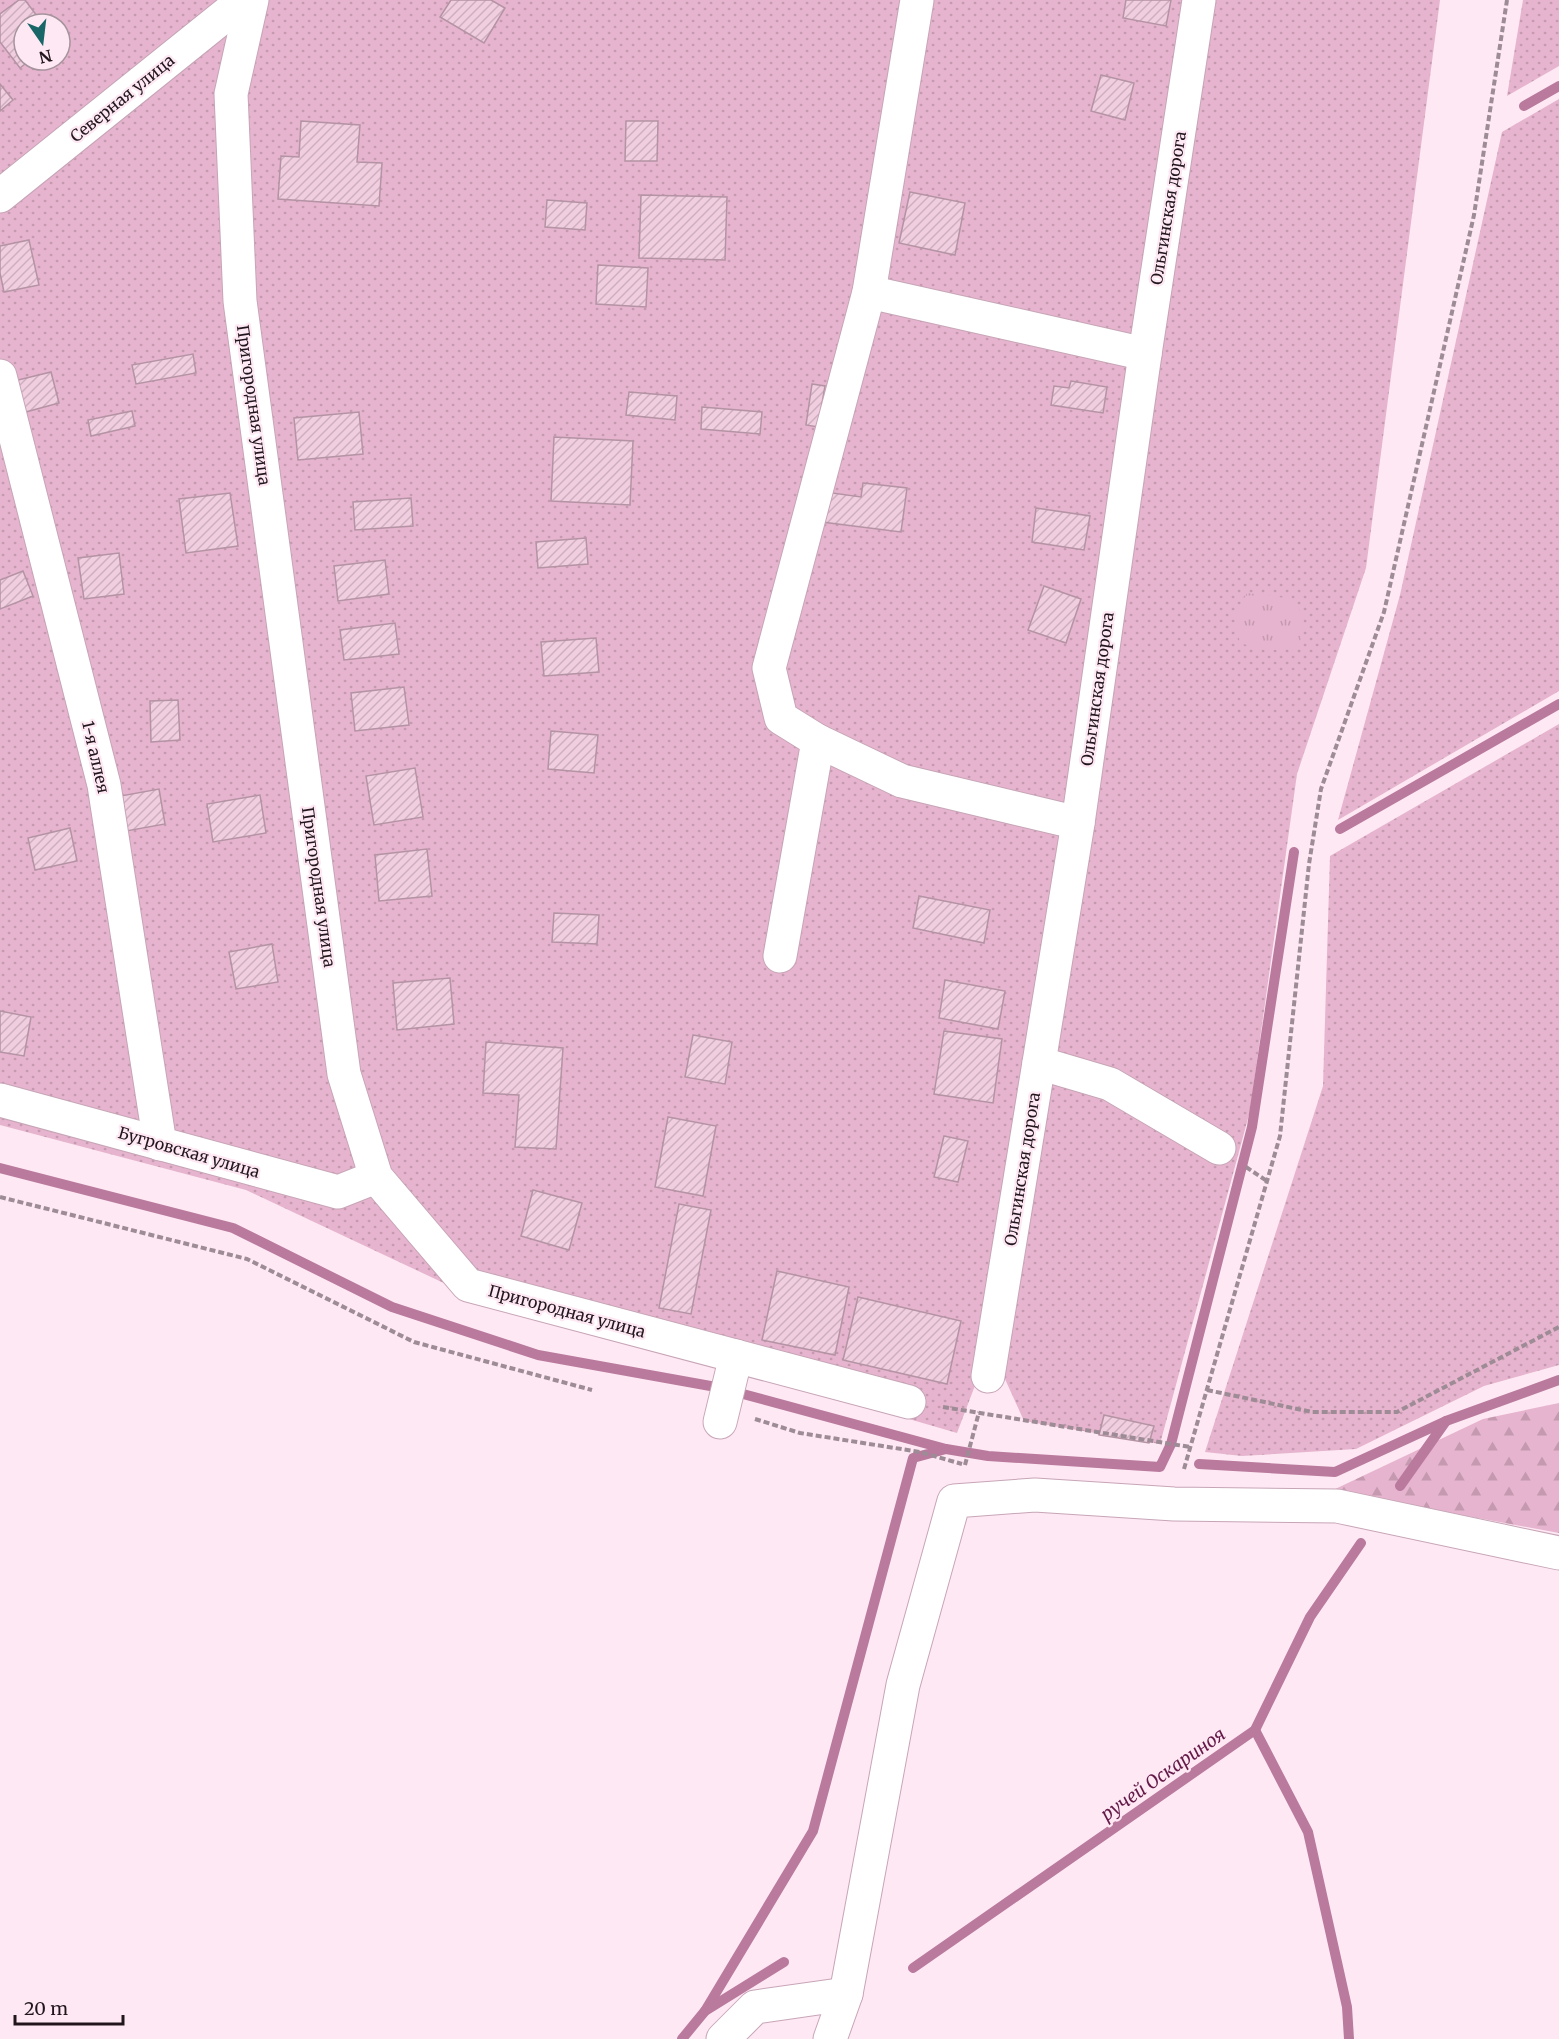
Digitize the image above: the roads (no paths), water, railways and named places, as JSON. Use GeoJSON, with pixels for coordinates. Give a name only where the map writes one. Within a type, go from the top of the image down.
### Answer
{"type":"FeatureCollection","features":[{"type":"Feature","properties":{"kind":"street","name":"Северная улица"},"geometry":{"type":"LineString","coordinates":[[0,196],[244,0]]}},
{"type":"Feature","properties":{"kind":"street","name":"Пригородная улица"},"geometry":{"type":"LineString","coordinates":[[252,0],[231,94],[240,300],[344,1074],[376,1178],[468,1285],[909,1402]]}},
{"type":"Feature","properties":{"kind":"street"},"geometry":{"type":"LineString","coordinates":[[917,0],[869,292],[769,668],[781,718],[818,741],[902,781],[1078,823]]}},
{"type":"Feature","properties":{"kind":"street","name":"Ольгинская дорога"},"geometry":{"type":"LineString","coordinates":[[988,1376],[1078,823],[1145,354],[1199,0]]}},
{"type":"Feature","properties":{"kind":"street"},"geometry":{"type":"LineString","coordinates":[[869,292],[1145,354]]}},
{"type":"Feature","properties":{"kind":"street","name":"1-я аллея"},"geometry":{"type":"LineString","coordinates":[[0,376],[104,785],[160,1144]]}},
{"type":"Feature","properties":{"kind":"street"},"geometry":{"type":"LineString","coordinates":[[780,956],[818,741]]}},
{"type":"Feature","properties":{"kind":"street"},"geometry":{"type":"LineString","coordinates":[[1039,1063],[1110,1084],[1219,1149]]}},
{"type":"Feature","properties":{"kind":"street","name":"Бугровская улица"},"geometry":{"type":"LineString","coordinates":[[0,1100],[338,1192],[376,1178]]}},
{"type":"Feature","properties":{"kind":"street"},"geometry":{"type":"LineString","coordinates":[[722,1414],[736,1356]]}},
{"type":"Feature","properties":{"kind":"street"},"geometry":{"type":"LineString","coordinates":[[830,2039],[846,1994],[903,1685],[954,1501],[1035,1495],[1174,1504],[1337,1506],[1559,1553]]}},
{"type":"Feature","properties":{"kind":"street"},"geometry":{"type":"LineString","coordinates":[[723,2039],[754,2007],[846,1994]]}},
{"type":"Feature","properties":{"kind":"waterway"},"geometry":{"type":"LineString","coordinates":[[1524,106],[1559,86]]}},
{"type":"Feature","properties":{"kind":"waterway"},"geometry":{"type":"LineString","coordinates":[[1340,829],[1559,704]]}},
{"type":"Feature","properties":{"kind":"waterway"},"geometry":{"type":"LineString","coordinates":[[946,1449],[988,1456],[1160,1467],[1171,1444],[1252,1127],[1294,852]]}},
{"type":"Feature","properties":{"kind":"waterway"},"geometry":{"type":"LineString","coordinates":[[0,1168],[233,1228],[392,1307],[538,1355],[716,1387]]}},
{"type":"Feature","properties":{"kind":"waterway","name":"ручей Оскариноя"},"geometry":{"type":"LineString","coordinates":[[1446,1421],[1559,1380]]}},
{"type":"Feature","properties":{"kind":"waterway"},"geometry":{"type":"LineString","coordinates":[[705,2011],[813,1831],[913,1458],[946,1449],[743,1394]]}},
{"type":"Feature","properties":{"kind":"waterway","name":"ручей Оскариноя"},"geometry":{"type":"LineString","coordinates":[[1199,1464],[1335,1472],[1446,1421],[1400,1486]]}},
{"type":"Feature","properties":{"kind":"waterway","name":"ручей Оскариноя"},"geometry":{"type":"LineString","coordinates":[[913,1968],[1255,1730],[1310,1617],[1361,1543]]}},
{"type":"Feature","properties":{"kind":"waterway"},"geometry":{"type":"LineString","coordinates":[[1255,1730],[1308,1832],[1347,2007],[1349,2039]]}},
{"type":"Feature","properties":{"kind":"waterway","name":"ручей Оскариноя"},"geometry":{"type":"LineString","coordinates":[[682,2039],[705,2011],[784,1962]]}}]}
